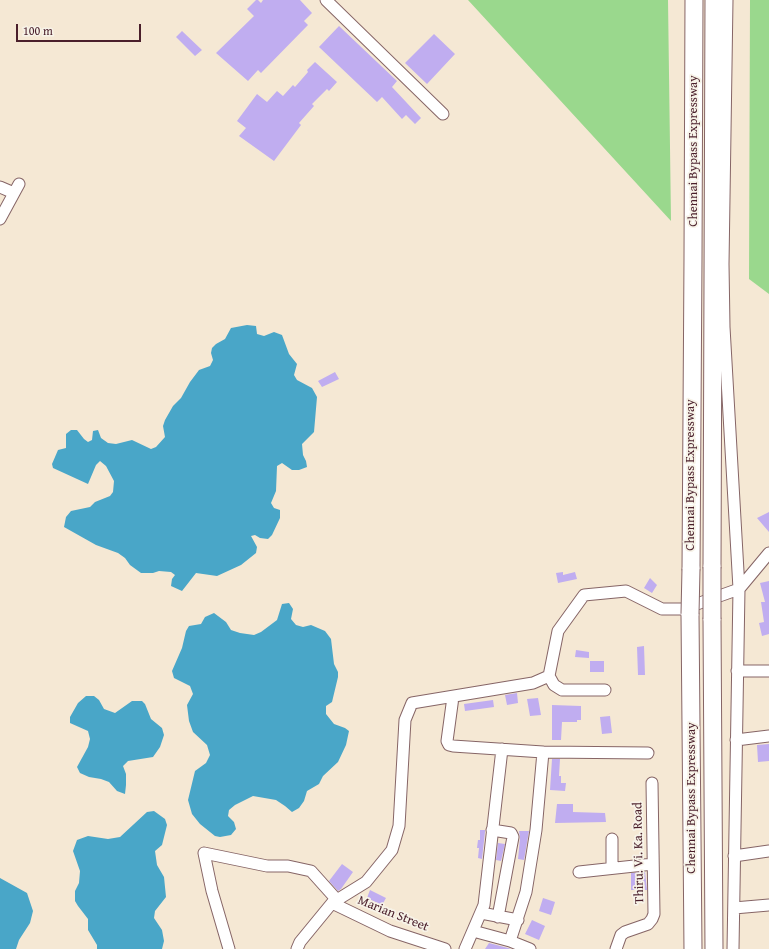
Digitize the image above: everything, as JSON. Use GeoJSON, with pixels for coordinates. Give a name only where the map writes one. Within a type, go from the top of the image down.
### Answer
{"type":"FeatureCollection","features":[{"type":"Feature","properties":{"kind":"highway","name":"Chennai Bypass Expressway"},"geometry":{"type":"LineString","coordinates":[[693,949],[690,569],[694,0]]}},
{"type":"Feature","properties":{"kind":"highway","name":"Chennai Bypass Expressway"},"geometry":{"type":"LineString","coordinates":[[714,0],[719,327],[712,567],[714,949]]}},
{"type":"Feature","properties":{"kind":"street"},"geometry":{"type":"LineString","coordinates":[[326,0],[443,114]]}},
{"type":"Feature","properties":{"kind":"street"},"geometry":{"type":"LineString","coordinates":[[718,261],[727,0]]}},
{"type":"Feature","properties":{"kind":"street"},"geometry":{"type":"LineString","coordinates":[[0,187],[17,188],[0,219]]}},
{"type":"Feature","properties":{"kind":"street"},"geometry":{"type":"LineString","coordinates":[[719,327],[738,589],[734,949]]}},
{"type":"Feature","properties":{"kind":"street"},"geometry":{"type":"LineString","coordinates":[[605,690],[562,690],[554,685],[549,676],[558,631],[584,595],[626,591],[662,610],[683,609],[738,589],[769,553]]}},
{"type":"Feature","properties":{"kind":"street"},"geometry":{"type":"LineString","coordinates":[[737,671],[769,671]]}},
{"type":"Feature","properties":{"kind":"street"},"geometry":{"type":"LineString","coordinates":[[297,949],[300,942],[334,902],[366,882],[392,850],[399,826],[405,720],[412,703],[533,684],[549,676]]}},
{"type":"Feature","properties":{"kind":"street"},"geometry":{"type":"LineString","coordinates":[[453,696],[447,741],[453,746],[502,748],[543,752],[648,753]]}},
{"type":"Feature","properties":{"kind":"street"},"geometry":{"type":"LineString","coordinates":[[736,740],[769,736]]}},
{"type":"Feature","properties":{"kind":"street"},"geometry":{"type":"LineString","coordinates":[[466,949],[472,931],[484,905],[502,748]]}},
{"type":"Feature","properties":{"kind":"street"},"geometry":{"type":"LineString","coordinates":[[510,942],[526,892],[536,830],[543,752]]}},
{"type":"Feature","properties":{"kind":"street","name":"Thiru. Vi. Ka. Road"},"geometry":{"type":"LineString","coordinates":[[616,949],[621,935],[625,932],[648,924],[652,919],[654,910],[652,783]]}},
{"type":"Feature","properties":{"kind":"street"},"geometry":{"type":"LineString","coordinates":[[492,830],[511,833],[513,837],[498,916]]}},
{"type":"Feature","properties":{"kind":"street"},"geometry":{"type":"LineString","coordinates":[[612,839],[612,868]]}},
{"type":"Feature","properties":{"kind":"street"},"geometry":{"type":"LineString","coordinates":[[734,856],[769,851]]}},
{"type":"Feature","properties":{"kind":"street"},"geometry":{"type":"LineString","coordinates":[[229,949],[212,891],[204,852],[267,866],[288,866],[311,871],[334,902]]}},
{"type":"Feature","properties":{"kind":"street"},"geometry":{"type":"LineString","coordinates":[[580,872],[653,864]]}},
{"type":"Feature","properties":{"kind":"street","name":"Marian Street"},"geometry":{"type":"LineString","coordinates":[[334,902],[390,931],[445,949]]}},
{"type":"Feature","properties":{"kind":"street"},"geometry":{"type":"LineString","coordinates":[[734,908],[769,905]]}},
{"type":"Feature","properties":{"kind":"street"},"geometry":{"type":"LineString","coordinates":[[481,913],[518,920]]}},
{"type":"Feature","properties":{"kind":"street"},"geometry":{"type":"LineString","coordinates":[[472,931],[530,949]]}},
{"type":"Feature","properties":{"kind":"green space"},"geometry":{"type":"Polygon","coordinates":[[[468,0],[668,0],[671,221],[468,0]]]}},
{"type":"Feature","properties":{"kind":"green space"},"geometry":{"type":"Polygon","coordinates":[[[750,0],[769,0],[769,294],[749,279],[750,0]]]}},
{"type":"Feature","properties":{"kind":"water"},"geometry":{"type":"Polygon","coordinates":[[[247,325],[256,326],[257,334],[264,336],[274,332],[282,335],[289,354],[297,364],[294,375],[297,380],[312,388],[317,397],[314,432],[302,444],[303,455],[307,467],[299,470],[292,470],[282,463],[277,466],[276,491],[271,503],[274,508],[280,510],[280,518],[272,535],[268,539],[260,538],[255,535],[251,536],[257,547],[256,553],[241,565],[217,576],[196,573],[182,591],[171,586],[172,579],[175,575],[171,572],[159,571],[153,573],[141,573],[118,553],[96,545],[64,527],[66,517],[71,511],[90,507],[95,502],[110,496],[113,492],[114,481],[106,466],[100,461],[96,465],[88,484],[53,468],[52,464],[58,450],[66,448],[66,434],[71,430],[77,430],[88,442],[92,440],[93,431],[98,430],[101,438],[108,443],[116,444],[132,440],[151,449],[156,447],[165,437],[163,426],[173,406],[181,398],[199,370],[210,366],[213,360],[211,353],[212,348],[225,339],[231,328],[247,325]]]}},
{"type":"Feature","properties":{"kind":"water"},"geometry":{"type":"Polygon","coordinates":[[[289,603],[293,609],[291,619],[296,625],[303,627],[311,625],[325,631],[331,639],[334,664],[338,672],[338,677],[332,702],[326,706],[326,714],[334,724],[349,731],[346,745],[338,762],[323,776],[319,784],[307,791],[304,801],[299,808],[292,812],[276,800],[253,796],[235,805],[229,810],[228,816],[234,822],[236,829],[231,835],[220,837],[215,836],[200,824],[192,814],[188,800],[195,771],[206,763],[210,755],[207,745],[193,732],[189,721],[187,705],[193,694],[190,686],[174,678],[172,671],[182,648],[186,631],[189,626],[201,624],[205,617],[214,613],[226,622],[231,630],[254,635],[261,632],[277,620],[282,604],[289,603]]]}},
{"type":"Feature","properties":{"kind":"water"},"geometry":{"type":"Polygon","coordinates":[[[86,696],[94,696],[99,700],[104,709],[115,713],[132,701],[142,701],[145,704],[151,719],[162,728],[164,735],[160,747],[153,757],[128,761],[123,766],[126,774],[125,794],[117,791],[109,782],[80,773],[77,767],[88,747],[90,739],[88,731],[70,723],[70,717],[78,703],[86,696]]]}},
{"type":"Feature","properties":{"kind":"water"},"geometry":{"type":"Polygon","coordinates":[[[154,811],[165,819],[167,825],[162,845],[155,851],[157,865],[164,877],[166,897],[155,911],[154,918],[162,930],[164,941],[162,949],[97,949],[97,945],[88,930],[88,919],[75,901],[75,891],[79,883],[80,871],[73,851],[77,840],[88,836],[108,839],[120,837],[147,812],[154,811]]]}},
{"type":"Feature","properties":{"kind":"water"},"geometry":{"type":"Polygon","coordinates":[[[0,878],[27,893],[33,911],[30,923],[19,940],[16,949],[0,949],[0,878]]]}},
{"type":"Feature","properties":{"kind":"building"},"geometry":{"type":"Polygon","coordinates":[[[256,0],[261,3],[263,0],[300,0],[312,13],[304,21],[308,25],[261,73],[258,70],[248,81],[216,53],[254,16],[247,9],[256,0]]]}},
{"type":"Feature","properties":{"kind":"building"},"geometry":{"type":"Polygon","coordinates":[[[339,26],[397,81],[392,87],[421,118],[415,124],[406,115],[402,119],[382,97],[377,102],[319,47],[339,26]]]}},
{"type":"Feature","properties":{"kind":"building"},"geometry":{"type":"Polygon","coordinates":[[[182,31],[202,50],[195,56],[176,37],[182,31]]]}},
{"type":"Feature","properties":{"kind":"building"},"geometry":{"type":"Polygon","coordinates":[[[434,34],[455,54],[427,84],[405,63],[434,34]]]}},
{"type":"Feature","properties":{"kind":"building"},"geometry":{"type":"Polygon","coordinates":[[[315,62],[337,82],[329,91],[327,89],[312,104],[314,106],[299,123],[301,125],[274,161],[239,136],[246,128],[237,121],[257,94],[267,102],[277,91],[283,96],[293,85],[295,87],[308,72],[307,70],[315,62]]]}},
{"type":"Feature","properties":{"kind":"building"},"geometry":{"type":"Polygon","coordinates":[[[335,372],[339,379],[322,387],[318,381],[335,372]]]}},
{"type":"Feature","properties":{"kind":"building"},"geometry":{"type":"Polygon","coordinates":[[[769,512],[769,532],[757,518],[769,512]]]}},
{"type":"Feature","properties":{"kind":"building"},"geometry":{"type":"Polygon","coordinates":[[[563,572],[563,575],[575,572],[577,579],[558,583],[556,573],[563,572]]]}},
{"type":"Feature","properties":{"kind":"building"},"geometry":{"type":"Polygon","coordinates":[[[650,578],[657,585],[652,593],[644,588],[650,578]]]}},
{"type":"Feature","properties":{"kind":"building"},"geometry":{"type":"Polygon","coordinates":[[[769,581],[769,634],[762,636],[759,623],[764,622],[761,602],[765,602],[760,583],[769,581]]]}},
{"type":"Feature","properties":{"kind":"building"},"geometry":{"type":"Polygon","coordinates":[[[644,646],[645,675],[638,675],[637,647],[644,646]]]}},
{"type":"Feature","properties":{"kind":"building"},"geometry":{"type":"Polygon","coordinates":[[[576,650],[589,652],[589,658],[575,657],[576,650]]]}},
{"type":"Feature","properties":{"kind":"building"},"geometry":{"type":"Polygon","coordinates":[[[590,661],[604,661],[604,672],[590,672],[590,661]]]}},
{"type":"Feature","properties":{"kind":"building"},"geometry":{"type":"Polygon","coordinates":[[[517,693],[518,703],[507,705],[505,695],[517,693]]]}},
{"type":"Feature","properties":{"kind":"building"},"geometry":{"type":"Polygon","coordinates":[[[538,698],[541,715],[530,716],[527,699],[538,698]]]}},
{"type":"Feature","properties":{"kind":"building"},"geometry":{"type":"Polygon","coordinates":[[[493,700],[494,707],[465,711],[464,704],[493,700]]]}},
{"type":"Feature","properties":{"kind":"building"},"geometry":{"type":"Polygon","coordinates":[[[552,705],[581,706],[581,720],[577,720],[577,722],[562,722],[561,740],[552,740],[552,705]]]}},
{"type":"Feature","properties":{"kind":"building"},"geometry":{"type":"Polygon","coordinates":[[[610,716],[612,733],[602,734],[600,717],[610,716]]]}},
{"type":"Feature","properties":{"kind":"building"},"geometry":{"type":"Polygon","coordinates":[[[769,744],[769,761],[758,762],[757,745],[769,744]]]}},
{"type":"Feature","properties":{"kind":"building"},"geometry":{"type":"Polygon","coordinates":[[[552,759],[560,759],[559,776],[561,776],[561,783],[566,783],[565,791],[550,790],[552,759]]]}},
{"type":"Feature","properties":{"kind":"building"},"geometry":{"type":"Polygon","coordinates":[[[557,804],[573,804],[573,812],[605,813],[606,822],[555,823],[557,804]]]}},
{"type":"Feature","properties":{"kind":"building"},"geometry":{"type":"Polygon","coordinates":[[[480,830],[485,830],[482,859],[478,858],[479,848],[477,848],[478,840],[480,840],[480,830]]]}},
{"type":"Feature","properties":{"kind":"building"},"geometry":{"type":"Polygon","coordinates":[[[519,831],[529,831],[524,860],[518,859],[520,838],[519,831]]]}},
{"type":"Feature","properties":{"kind":"building"},"geometry":{"type":"Polygon","coordinates":[[[498,843],[505,844],[501,861],[496,860],[498,843]]]}},
{"type":"Feature","properties":{"kind":"building"},"geometry":{"type":"Polygon","coordinates":[[[342,864],[353,872],[338,891],[329,881],[342,864]]]}},
{"type":"Feature","properties":{"kind":"building"},"geometry":{"type":"Polygon","coordinates":[[[645,872],[647,890],[631,890],[631,873],[645,872]]]}},
{"type":"Feature","properties":{"kind":"building"},"geometry":{"type":"Polygon","coordinates":[[[370,890],[386,898],[382,905],[367,898],[370,890]]]}},
{"type":"Feature","properties":{"kind":"building"},"geometry":{"type":"Polygon","coordinates":[[[543,898],[555,902],[551,915],[539,911],[543,898]]]}},
{"type":"Feature","properties":{"kind":"building"},"geometry":{"type":"Polygon","coordinates":[[[532,920],[545,926],[539,940],[525,934],[532,920]]]}},
{"type":"Feature","properties":{"kind":"building"},"geometry":{"type":"Polygon","coordinates":[[[489,943],[508,948],[511,949],[485,949],[489,943]]]}}]}
